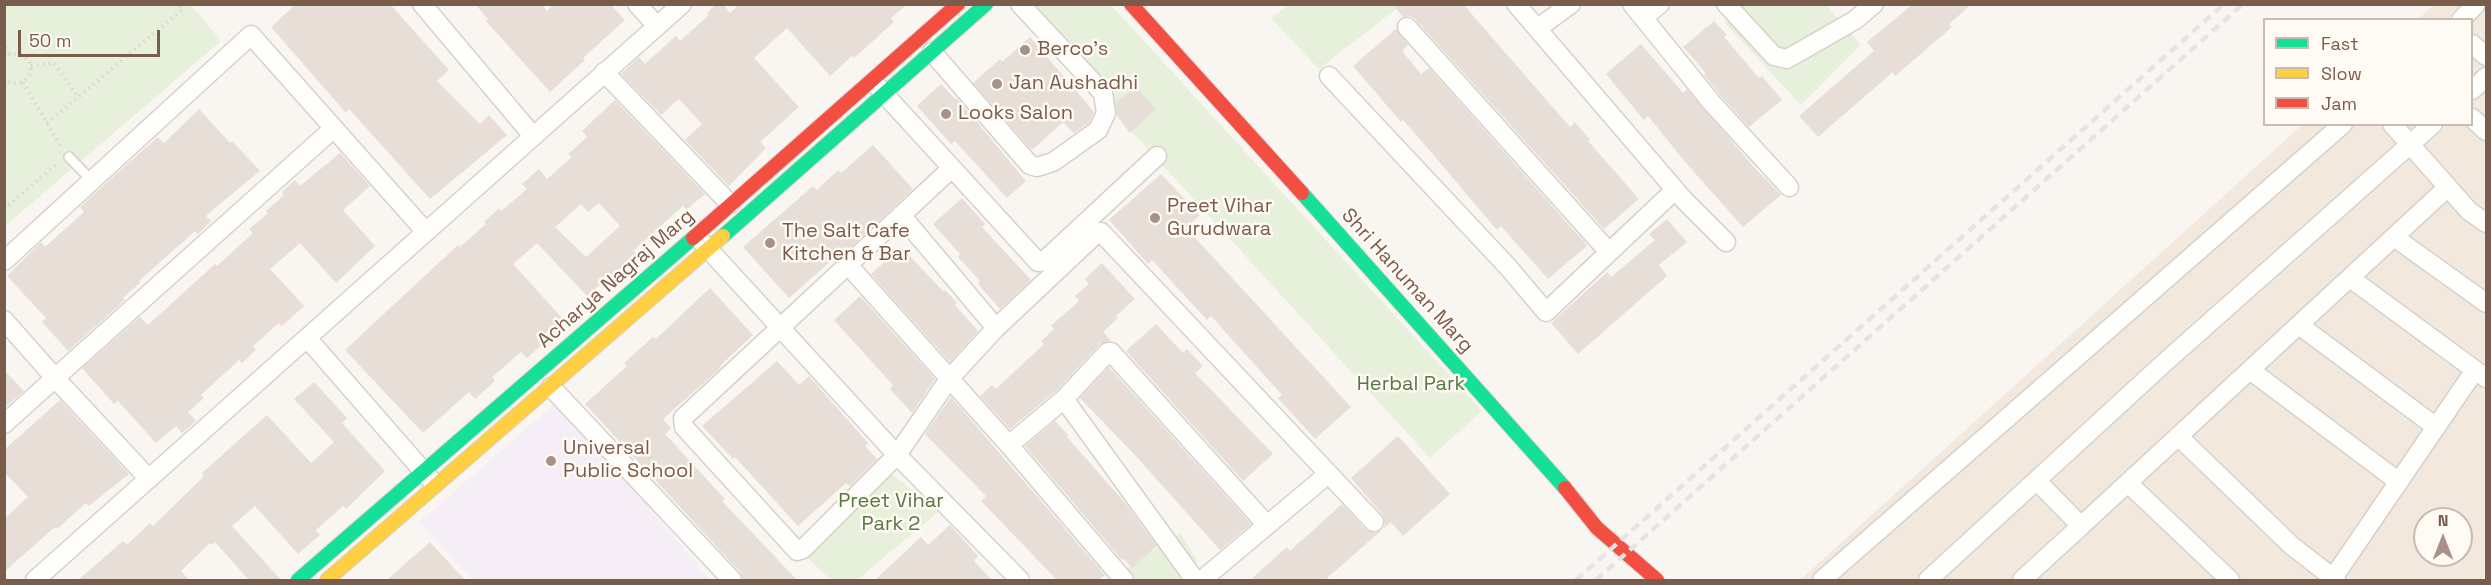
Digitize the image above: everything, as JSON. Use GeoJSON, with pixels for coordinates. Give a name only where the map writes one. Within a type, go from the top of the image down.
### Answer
{"type":"FeatureCollection","features":[{"type":"Feature","properties":{"kind":"street"},"geometry":{"type":"LineString","coordinates":[[422,4],[533,136]]}},
{"type":"Feature","properties":{"kind":"street"},"geometry":{"type":"LineString","coordinates":[[638,4],[657,26]]}},
{"type":"Feature","properties":{"kind":"street"},"geometry":{"type":"LineString","coordinates":[[35,580],[682,4]]}},
{"type":"Feature","properties":{"kind":"street","name":"Acharya Nagraj Marg"},"geometry":{"type":"LineString","coordinates":[[298,580],[958,4]]}},
{"type":"Feature","properties":{"kind":"street","name":"Acharya Nagraj Marg"},"geometry":{"type":"LineString","coordinates":[[327,580],[708,250],[986,4]]}},
{"type":"Feature","properties":{"kind":"street"},"geometry":{"type":"LineString","coordinates":[[932,52],[1030,165],[1037,167],[1053,162],[1098,130],[1106,113],[1103,93],[1020,4]]}},
{"type":"Feature","properties":{"kind":"street","name":"Shri Hanuman Marg"},"geometry":{"type":"LineString","coordinates":[[1131,4],[1547,466],[1597,528],[1657,580]]}},
{"type":"Feature","properties":{"kind":"street"},"geometry":{"type":"LineString","coordinates":[[1516,4],[1675,190],[1726,242]]}},
{"type":"Feature","properties":{"kind":"street"},"geometry":{"type":"LineString","coordinates":[[1538,28],[1571,4]]}},
{"type":"Feature","properties":{"kind":"street"},"geometry":{"type":"LineString","coordinates":[[1660,4],[1638,11],[1712,103],[1789,187]]}},
{"type":"Feature","properties":{"kind":"street"},"geometry":{"type":"LineString","coordinates":[[1726,4],[1774,56],[1787,59],[1855,20],[1874,4]]}},
{"type":"Feature","properties":{"kind":"street"},"geometry":{"type":"LineString","coordinates":[[2463,18],[2476,4]]}},
{"type":"Feature","properties":{"kind":"street"},"geometry":{"type":"LineString","coordinates":[[1407,27],[1608,251]]}},
{"type":"Feature","properties":{"kind":"street"},"geometry":{"type":"LineString","coordinates":[[4,261],[251,35],[426,232]]}},
{"type":"Feature","properties":{"kind":"street"},"geometry":{"type":"LineString","coordinates":[[2473,45],[2487,56]]}},
{"type":"Feature","properties":{"kind":"street"},"geometry":{"type":"LineString","coordinates":[[604,72],[730,204]]}},
{"type":"Feature","properties":{"kind":"street"},"geometry":{"type":"LineString","coordinates":[[1329,76],[1508,267],[1546,312],[1675,190]]}},
{"type":"Feature","properties":{"kind":"street"},"geometry":{"type":"LineString","coordinates":[[2473,89],[2487,77]]}},
{"type":"Feature","properties":{"kind":"street"},"geometry":{"type":"LineString","coordinates":[[872,80],[883,95],[1038,262],[1044,261],[1157,156]]}},
{"type":"Feature","properties":{"kind":"street"},"geometry":{"type":"LineString","coordinates":[[2473,119],[2487,131]]}},
{"type":"Feature","properties":{"kind":"street"},"geometry":{"type":"LineString","coordinates":[[1822,580],[2341,126]]}},
{"type":"Feature","properties":{"kind":"street"},"geometry":{"type":"LineString","coordinates":[[2394,126],[2469,211],[2487,223]]}},
{"type":"Feature","properties":{"kind":"street"},"geometry":{"type":"LineString","coordinates":[[1928,580],[2163,364],[2431,126]]}},
{"type":"Feature","properties":{"kind":"street"},"geometry":{"type":"LineString","coordinates":[[4,424],[334,128]]}},
{"type":"Feature","properties":{"kind":"street"},"geometry":{"type":"LineString","coordinates":[[951,168],[684,416],[684,427],[689,433],[798,551],[897,455],[949,379],[996,328],[1098,232],[1102,232],[1374,522]]}},
{"type":"Feature","properties":{"kind":"street"},"geometry":{"type":"LineString","coordinates":[[2022,580],[2448,187]]}},
{"type":"Feature","properties":{"kind":"street"},"geometry":{"type":"LineString","coordinates":[[901,215],[996,328]]}},
{"type":"Feature","properties":{"kind":"street"},"geometry":{"type":"LineString","coordinates":[[696,235],[897,455],[1020,580]]}},
{"type":"Feature","properties":{"kind":"street"},"geometry":{"type":"LineString","coordinates":[[2394,237],[2487,303]]}},
{"type":"Feature","properties":{"kind":"street"},"geometry":{"type":"LineString","coordinates":[[848,265],[1009,445],[1124,580]]}},
{"type":"Feature","properties":{"kind":"street"},"geometry":{"type":"LineString","coordinates":[[2178,436],[2292,546],[2334,579],[2436,427],[2481,374],[2350,278]]}},
{"type":"Feature","properties":{"kind":"street"},"geometry":{"type":"LineString","coordinates":[[4,320],[149,479]]}},
{"type":"Feature","properties":{"kind":"street"},"geometry":{"type":"LineString","coordinates":[[2299,324],[2436,427]]}},
{"type":"Feature","properties":{"kind":"street"},"geometry":{"type":"LineString","coordinates":[[307,339],[436,486]]}},
{"type":"Feature","properties":{"kind":"street"},"geometry":{"type":"LineString","coordinates":[[1009,445],[1064,399],[1108,352],[1113,353],[1267,525]]}},
{"type":"Feature","properties":{"kind":"street"},"geometry":{"type":"LineString","coordinates":[[2250,370],[2399,482]]}},
{"type":"Feature","properties":{"kind":"street"},"geometry":{"type":"LineString","coordinates":[[551,387],[732,580]]}},
{"type":"Feature","properties":{"kind":"street"},"geometry":{"type":"LineString","coordinates":[[1064,399],[1195,580]]}},
{"type":"Feature","properties":{"kind":"street"},"geometry":{"type":"LineString","coordinates":[[1202,580],[1328,474]]}},
{"type":"Feature","properties":{"kind":"street"},"geometry":{"type":"LineString","coordinates":[[2037,481],[2081,526]]}},
{"type":"Feature","properties":{"kind":"street"},"geometry":{"type":"LineString","coordinates":[[2128,483],[2230,580]]}},
{"type":"Feature","properties":{"kind":"lane"},"geometry":{"type":"LineString","coordinates":[[69,157],[92,181]]}},
{"type":"Feature","properties":{"kind":"path"},"geometry":{"type":"LineString","coordinates":[[47,123],[183,9],[179,4]]}},
{"type":"Feature","properties":{"kind":"path"},"geometry":{"type":"LineString","coordinates":[[4,42],[10,54]]}},
{"type":"Feature","properties":{"kind":"path"},"geometry":{"type":"LineString","coordinates":[[4,58],[10,54],[24,56],[31,66],[29,76],[23,82],[15,84],[4,79]]}},
{"type":"Feature","properties":{"kind":"path"},"geometry":{"type":"LineString","coordinates":[[31,66],[54,63],[79,98]]}},
{"type":"Feature","properties":{"kind":"path"},"geometry":{"type":"LineString","coordinates":[[4,209],[67,155],[23,82]]}},
{"type":"Feature","properties":{"kind":"shaded area"},"geometry":{"type":"Polygon","coordinates":[[[2434,5],[2486,5],[2486,580],[1800,580],[2301,126],[2473,126],[2473,18],[2419,18],[2434,5]]]}},
{"type":"Feature","properties":{"kind":"shaded area","name":"Universal Public School"},"geometry":{"type":"Polygon","coordinates":[[[560,399],[710,580],[472,580],[420,522],[560,399]]]}},
{"type":"Feature","properties":{"kind":"green space","name":"Herbal Park"},"geometry":{"type":"Polygon","coordinates":[[[1021,4],[1111,5],[1482,411],[1430,458],[1018,7],[1021,4]]]}},
{"type":"Feature","properties":{"kind":"green space"},"geometry":{"type":"Polygon","coordinates":[[[5,5],[191,5],[221,41],[5,226],[5,5]]]}},
{"type":"Feature","properties":{"kind":"green space"},"geometry":{"type":"Polygon","coordinates":[[[1289,5],[1401,5],[1319,69],[1271,18],[1289,5]]]}},
{"type":"Feature","properties":{"kind":"green space"},"geometry":{"type":"Polygon","coordinates":[[[1741,5],[1826,5],[1861,45],[1801,105],[1725,23],[1741,5]]]}},
{"type":"Feature","properties":{"kind":"green space","name":"Preet Vihar Park 2"},"geometry":{"type":"Polygon","coordinates":[[[891,473],[938,512],[857,580],[831,580],[806,556],[891,473]]]}},
{"type":"Feature","properties":{"kind":"green space"},"geometry":{"type":"Polygon","coordinates":[[[1180,533],[1198,561],[1179,580],[1109,580],[1180,533]]]}},
{"type":"Feature","properties":{"kind":"building"},"geometry":{"type":"Polygon","coordinates":[[[296,4],[390,4],[449,70],[437,81],[480,124],[489,115],[507,135],[430,199],[349,109],[346,113],[271,27],[296,4]]]}},
{"type":"Feature","properties":{"kind":"building"},"geometry":{"type":"Polygon","coordinates":[[[475,4],[541,4],[547,11],[554,4],[610,4],[625,20],[550,92],[486,21],[488,19],[475,4]]]}},
{"type":"Feature","properties":{"kind":"building"},"geometry":{"type":"Polygon","coordinates":[[[716,4],[723,4],[730,13],[740,4],[907,4],[891,18],[894,22],[830,76],[787,28],[754,58],[799,107],[760,142],[766,148],[729,186],[685,140],[702,124],[679,99],[661,115],[621,74],[639,57],[645,64],[676,36],[680,41],[709,15],[707,13],[716,4]]]}},
{"type":"Feature","properties":{"kind":"building"},"geometry":{"type":"Polygon","coordinates":[[[1393,4],[1463,4],[1570,127],[1575,122],[1590,140],[1588,141],[1639,199],[1604,229],[1415,19],[1410,16],[1403,17],[1393,4]]]}},
{"type":"Feature","properties":{"kind":"building"},"geometry":{"type":"Polygon","coordinates":[[[1913,4],[1972,4],[1949,24],[1952,27],[1895,76],[1893,72],[1818,137],[1799,116],[1874,51],[1867,42],[1913,4]]]}},
{"type":"Feature","properties":{"kind":"building"},"geometry":{"type":"Polygon","coordinates":[[[1714,21],[1727,35],[1724,37],[1759,78],[1762,76],[1782,100],[1749,127],[1721,96],[1704,75],[1706,73],[1683,47],[1714,21]]]}},
{"type":"Feature","properties":{"kind":"building"},"geometry":{"type":"Polygon","coordinates":[[[1396,29],[1408,45],[1402,51],[1421,74],[1429,68],[1586,244],[1587,246],[1548,279],[1501,226],[1497,230],[1419,138],[1403,120],[1401,122],[1353,66],[1396,29]]]}},
{"type":"Feature","properties":{"kind":"building"},"geometry":{"type":"Polygon","coordinates":[[[1030,37],[1094,112],[1089,123],[1074,133],[1063,122],[1032,150],[973,83],[1000,59],[1002,62],[1030,37]]]}},
{"type":"Feature","properties":{"kind":"building"},"geometry":{"type":"Polygon","coordinates":[[[1641,44],[1683,93],[1687,89],[1781,195],[1743,227],[1648,116],[1644,120],[1606,74],[1641,44]]]}},
{"type":"Feature","properties":{"kind":"building"},"geometry":{"type":"Polygon","coordinates":[[[941,84],[955,99],[957,98],[1026,181],[1007,198],[955,141],[951,144],[917,106],[941,84]]]}},
{"type":"Feature","properties":{"kind":"building"},"geometry":{"type":"Polygon","coordinates":[[[1136,87],[1156,109],[1130,133],[1117,116],[1116,102],[1136,87]]]}},
{"type":"Feature","properties":{"kind":"building"},"geometry":{"type":"Polygon","coordinates":[[[615,100],[705,194],[686,210],[683,206],[633,251],[638,255],[614,277],[612,274],[587,296],[537,243],[513,264],[562,318],[540,338],[544,343],[527,358],[521,352],[492,377],[495,381],[475,399],[469,392],[423,433],[345,350],[458,245],[460,247],[486,224],[484,222],[499,208],[501,211],[527,189],[522,184],[539,169],[547,179],[572,157],[568,154],[587,137],[582,131],[615,100]],[[599,203],[588,212],[581,204],[555,227],[586,257],[620,226],[599,203]]]}},
{"type":"Feature","properties":{"kind":"building"},"geometry":{"type":"Polygon","coordinates":[[[199,109],[260,171],[206,216],[211,221],[198,234],[195,231],[139,281],[141,282],[123,298],[125,300],[68,351],[42,322],[46,318],[7,276],[41,242],[45,247],[84,212],[80,207],[158,137],[164,143],[199,109]]]}},
{"type":"Feature","properties":{"kind":"building"},"geometry":{"type":"Polygon","coordinates":[[[873,145],[913,189],[834,263],[832,260],[789,298],[743,247],[813,186],[817,190],[838,170],[841,173],[873,145]]]}},
{"type":"Feature","properties":{"kind":"building"},"geometry":{"type":"Polygon","coordinates":[[[340,153],[370,186],[343,210],[375,246],[336,283],[300,243],[270,269],[304,306],[282,326],[279,323],[253,346],[256,350],[242,363],[239,360],[201,395],[204,398],[188,412],[196,421],[182,433],[176,426],[156,443],[118,401],[114,404],[82,368],[140,317],[148,325],[253,233],[249,229],[268,213],[266,211],[284,195],[282,192],[295,180],[300,186],[340,153]]]}},
{"type":"Feature","properties":{"kind":"building"},"geometry":{"type":"Polygon","coordinates":[[[1161,174],[1200,215],[1186,228],[1351,407],[1315,439],[1278,398],[1282,395],[1211,316],[1207,320],[1152,260],[1148,264],[1109,220],[1161,174]]]}},
{"type":"Feature","properties":{"kind":"building"},"geometry":{"type":"Polygon","coordinates":[[[962,198],[985,224],[982,227],[1031,280],[1000,309],[978,284],[980,281],[958,257],[960,254],[933,224],[962,198]]]}},
{"type":"Feature","properties":{"kind":"building"},"geometry":{"type":"Polygon","coordinates":[[[1667,219],[1687,242],[1659,265],[1667,276],[1578,354],[1551,323],[1607,272],[1611,277],[1655,240],[1649,234],[1667,219]]]}},
{"type":"Feature","properties":{"kind":"building"},"geometry":{"type":"Polygon","coordinates":[[[901,247],[957,303],[955,305],[978,331],[950,362],[871,274],[901,247]]]}},
{"type":"Feature","properties":{"kind":"building"},"geometry":{"type":"Polygon","coordinates":[[[1102,263],[1135,299],[1116,316],[1118,318],[1103,332],[1111,341],[1100,344],[1056,391],[1010,429],[980,396],[992,385],[996,389],[1044,344],[1041,341],[1054,329],[1051,326],[1079,301],[1075,296],[1089,284],[1085,279],[1102,263]]]}},
{"type":"Feature","properties":{"kind":"building"},"geometry":{"type":"Polygon","coordinates":[[[710,288],[753,335],[715,373],[663,419],[671,428],[665,434],[725,499],[722,501],[797,580],[743,580],[740,572],[585,404],[627,366],[624,363],[653,337],[656,339],[710,288]]]}},
{"type":"Feature","properties":{"kind":"building"},"geometry":{"type":"Polygon","coordinates":[[[860,296],[935,379],[912,413],[890,389],[893,385],[834,320],[860,296]]]}},
{"type":"Feature","properties":{"kind":"building"},"geometry":{"type":"Polygon","coordinates":[[[1156,324],[1183,353],[1187,349],[1203,366],[1195,373],[1273,454],[1243,481],[1126,351],[1156,324]]]}},
{"type":"Feature","properties":{"kind":"building"},"geometry":{"type":"Polygon","coordinates":[[[777,361],[799,385],[809,376],[868,443],[865,446],[877,459],[850,486],[846,483],[798,526],[735,457],[733,459],[702,426],[777,361]]]}},
{"type":"Feature","properties":{"kind":"building"},"geometry":{"type":"Polygon","coordinates":[[[1109,367],[1251,524],[1220,550],[1080,398],[1109,367]]]}},
{"type":"Feature","properties":{"kind":"building"},"geometry":{"type":"Polygon","coordinates":[[[4,370],[24,391],[4,408],[4,370]]]}},
{"type":"Feature","properties":{"kind":"building"},"geometry":{"type":"Polygon","coordinates":[[[314,382],[347,418],[342,423],[385,471],[346,509],[343,506],[316,530],[320,535],[298,554],[255,506],[232,526],[281,580],[249,580],[215,542],[212,545],[210,543],[181,571],[189,580],[78,580],[123,541],[127,545],[150,523],[153,526],[204,476],[202,473],[267,415],[311,463],[334,442],[294,399],[314,382]]]}},
{"type":"Feature","properties":{"kind":"building"},"geometry":{"type":"Polygon","coordinates":[[[951,397],[1105,575],[1099,580],[1057,580],[981,501],[986,496],[925,434],[951,397]]]}},
{"type":"Feature","properties":{"kind":"building"},"geometry":{"type":"Polygon","coordinates":[[[60,400],[129,474],[89,506],[86,503],[57,529],[55,527],[4,572],[5,518],[28,497],[4,472],[4,450],[60,400]]]}},
{"type":"Feature","properties":{"kind":"building"},"geometry":{"type":"Polygon","coordinates":[[[1055,421],[1126,504],[1157,546],[1132,568],[1123,558],[1122,560],[1025,446],[1055,421]]]}},
{"type":"Feature","properties":{"kind":"building"},"geometry":{"type":"Polygon","coordinates":[[[1398,436],[1450,494],[1403,536],[1391,522],[1382,530],[1385,525],[1383,515],[1351,478],[1398,436]]]}},
{"type":"Feature","properties":{"kind":"building"},"geometry":{"type":"Polygon","coordinates":[[[1342,504],[1366,530],[1376,533],[1382,530],[1325,580],[1250,580],[1287,547],[1290,551],[1342,504]]]}},
{"type":"Feature","properties":{"kind":"building"},"geometry":{"type":"Polygon","coordinates":[[[950,525],[978,556],[974,561],[992,580],[875,580],[921,537],[928,545],[950,525]]]}},
{"type":"Feature","properties":{"kind":"building"},"geometry":{"type":"Polygon","coordinates":[[[430,542],[465,580],[387,580],[430,542]]]}},
{"type":"Feature","properties":{"kind":"railway"},"geometry":{"type":"LineString","coordinates":[[1576,580],[2224,4]]}},
{"type":"Feature","properties":{"kind":"railway"},"geometry":{"type":"LineString","coordinates":[[1596,580],[2243,4]]}},
{"type":"Feature","properties":{"kind":"traffic: fast"},"geometry":{"type":"LineString","coordinates":[[723,236],[986,4]]}},
{"type":"Feature","properties":{"kind":"traffic: fast"},"geometry":{"type":"LineString","coordinates":[[1302,193],[1565,488]]}},
{"type":"Feature","properties":{"kind":"traffic: fast"},"geometry":{"type":"LineString","coordinates":[[298,580],[693,238]]}},
{"type":"Feature","properties":{"kind":"traffic: slow"},"geometry":{"type":"LineString","coordinates":[[327,580],[723,236]]}},
{"type":"Feature","properties":{"kind":"traffic: jam"},"geometry":{"type":"LineString","coordinates":[[693,238],[958,4]]}},
{"type":"Feature","properties":{"kind":"traffic: jam"},"geometry":{"type":"LineString","coordinates":[[1131,4],[1302,193]]}},
{"type":"Feature","properties":{"kind":"traffic: jam"},"geometry":{"type":"LineString","coordinates":[[1565,488],[1597,528],[1657,580]]}},
{"type":"Feature","properties":{"kind":"place","name":"Berco's"},"geometry":{"type":"Point","coordinates":[1025,50]}},
{"type":"Feature","properties":{"kind":"place","name":"Jan Aushadhi"},"geometry":{"type":"Point","coordinates":[997,84]}},
{"type":"Feature","properties":{"kind":"place","name":"Looks Salon"},"geometry":{"type":"Point","coordinates":[946,114]}},
{"type":"Feature","properties":{"kind":"place","name":"Preet Vihar Gurudwara"},"geometry":{"type":"Point","coordinates":[1155,218]}},
{"type":"Feature","properties":{"kind":"place","name":"The Salt Cafe Kitchen & Bar"},"geometry":{"type":"Point","coordinates":[770,243]}},
{"type":"Feature","properties":{"kind":"place","name":"Universal Public School"},"geometry":{"type":"Point","coordinates":[551,461]}}]}
